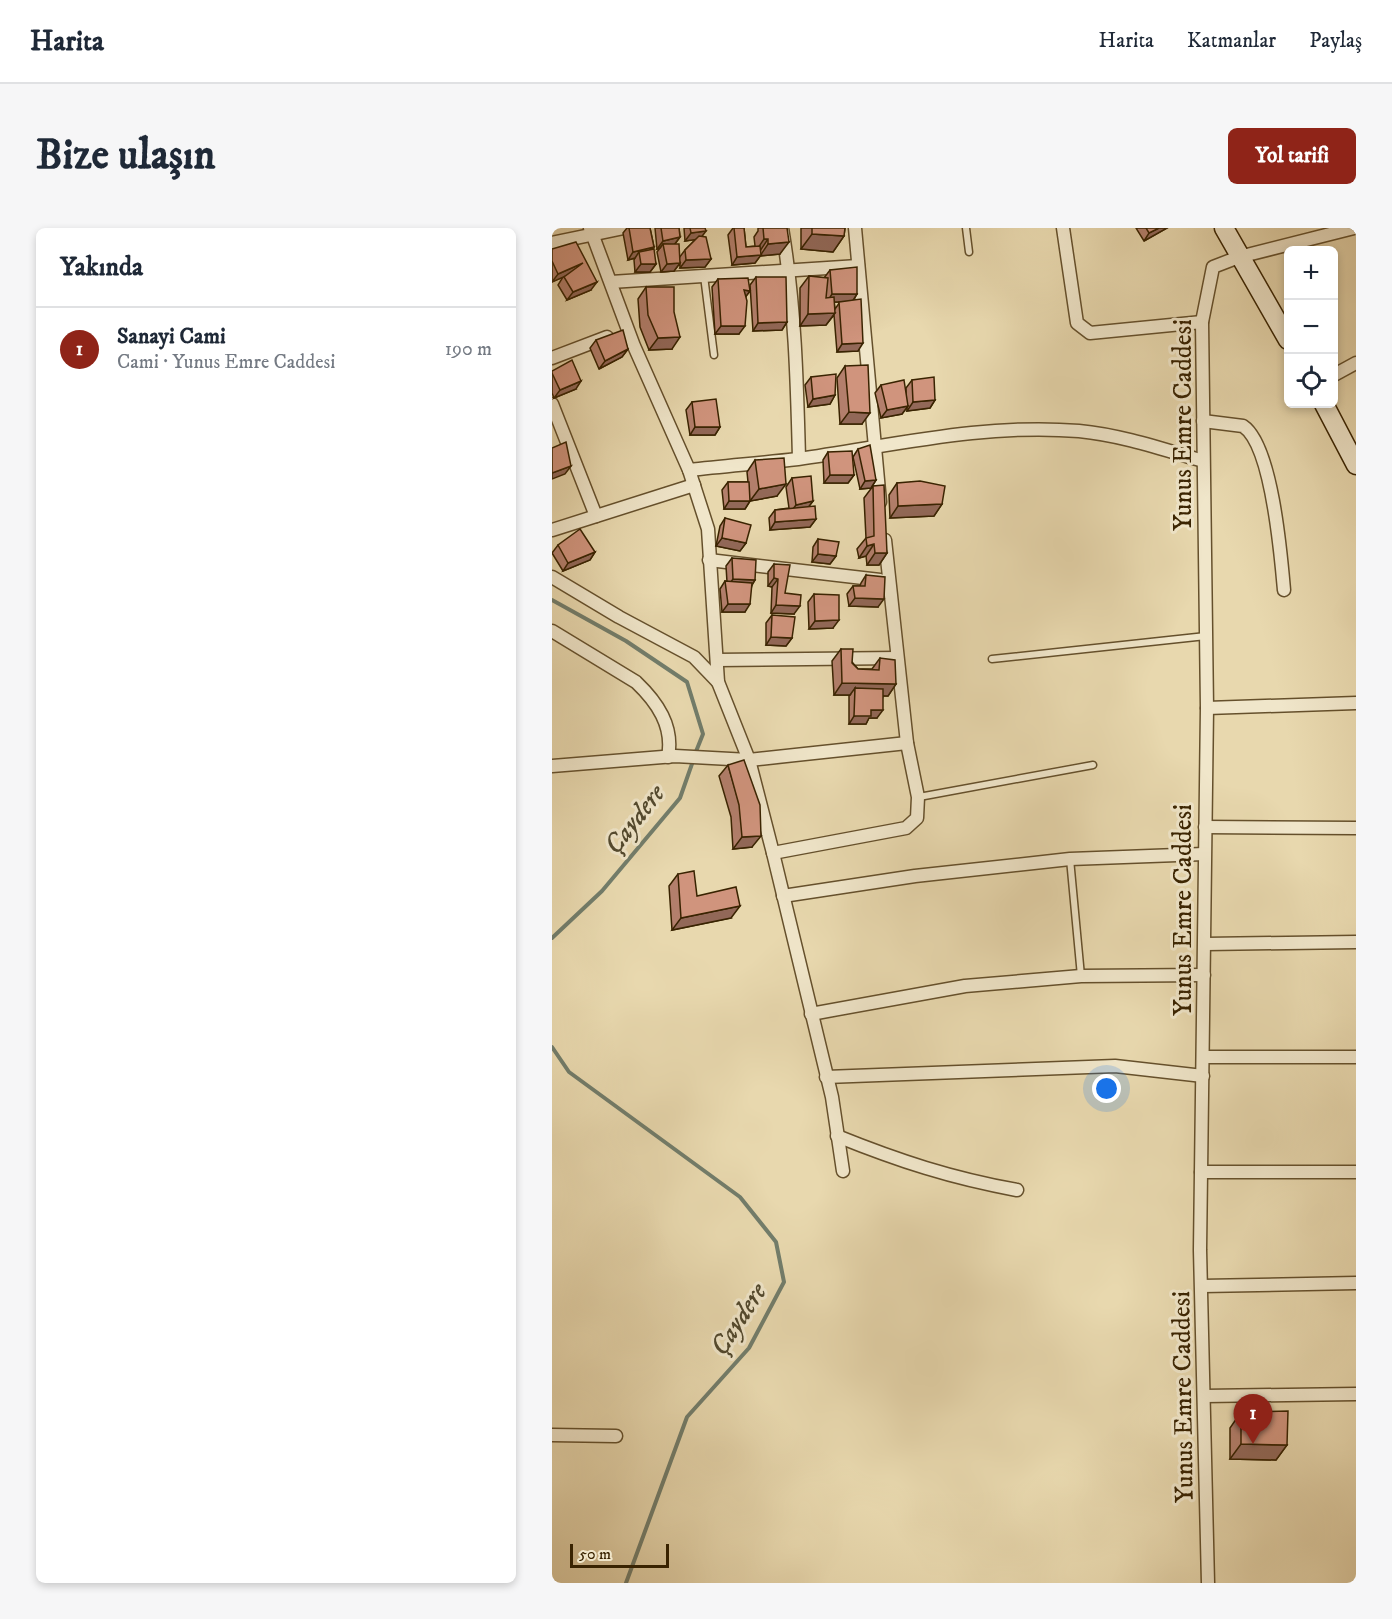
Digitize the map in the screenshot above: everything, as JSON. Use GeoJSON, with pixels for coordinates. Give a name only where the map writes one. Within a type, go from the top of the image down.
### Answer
{"type":"FeatureCollection","features":[{"type":"Feature","properties":{"kind":"main road"},"geometry":{"type":"LineString","coordinates":[[1224,228],[1284,333]]}},
{"type":"Feature","properties":{"kind":"main road"},"geometry":{"type":"LineString","coordinates":[[1326,408],[1356,465]]}},
{"type":"Feature","properties":{"kind":"street"},"geometry":{"type":"LineString","coordinates":[[552,243],[591,231],[624,228]]}},
{"type":"Feature","properties":{"kind":"street"},"geometry":{"type":"LineString","coordinates":[[782,228],[789,270],[797,378],[799,459]]}},
{"type":"Feature","properties":{"kind":"street"},"geometry":{"type":"LineString","coordinates":[[855,228],[873,445],[881,510]]}},
{"type":"Feature","properties":{"kind":"street"},"geometry":{"type":"LineString","coordinates":[[1064,228],[1077,323],[1090,333],[1202,322]]}},
{"type":"Feature","properties":{"kind":"street"},"geometry":{"type":"LineString","coordinates":[[1239,256],[1354,228]]}},
{"type":"Feature","properties":{"kind":"street"},"geometry":{"type":"LineString","coordinates":[[591,231],[628,330],[689,470],[708,529],[718,681],[749,760],[773,853],[826,1077],[843,1171]]}},
{"type":"Feature","properties":{"kind":"street","name":"Yunus Emre Caddesi"},"geometry":{"type":"LineString","coordinates":[[1208,1583],[1201,1172],[1206,944],[1204,854],[1207,708],[1202,322],[1213,267],[1239,256]]}},
{"type":"Feature","properties":{"kind":"street"},"geometry":{"type":"LineString","coordinates":[[611,282],[858,266]]}},
{"type":"Feature","properties":{"kind":"street"},"geometry":{"type":"LineString","coordinates":[[552,358],[628,330]]}},
{"type":"Feature","properties":{"kind":"street"},"geometry":{"type":"LineString","coordinates":[[1338,373],[1356,363]]}},
{"type":"Feature","properties":{"kind":"street"},"geometry":{"type":"LineString","coordinates":[[552,404],[596,516]]}},
{"type":"Feature","properties":{"kind":"street"},"geometry":{"type":"LineString","coordinates":[[1203,421],[1243,426],[1255,440],[1278,523],[1284,590]]}},
{"type":"Feature","properties":{"kind":"street"},"geometry":{"type":"LineString","coordinates":[[689,470],[799,459],[873,445],[1023,428],[1081,431],[1130,440],[1203,461]]}},
{"type":"Feature","properties":{"kind":"street"},"geometry":{"type":"LineString","coordinates":[[552,530],[694,485]]}},
{"type":"Feature","properties":{"kind":"street"},"geometry":{"type":"LineString","coordinates":[[773,853],[906,828],[917,818],[918,797],[907,743],[884,531]]}},
{"type":"Feature","properties":{"kind":"street"},"geometry":{"type":"LineString","coordinates":[[709,560],[890,581]]}},
{"type":"Feature","properties":{"kind":"street"},"geometry":{"type":"LineString","coordinates":[[552,577],[619,617],[694,657],[718,681]]}},
{"type":"Feature","properties":{"kind":"street"},"geometry":{"type":"LineString","coordinates":[[552,631],[636,682],[645,690],[665,720],[669,733],[671,756]]}},
{"type":"Feature","properties":{"kind":"street"},"geometry":{"type":"LineString","coordinates":[[717,660],[897,658]]}},
{"type":"Feature","properties":{"kind":"street"},"geometry":{"type":"LineString","coordinates":[[1207,708],[1356,703]]}},
{"type":"Feature","properties":{"kind":"street"},"geometry":{"type":"LineString","coordinates":[[552,766],[671,756],[749,760],[907,743]]}},
{"type":"Feature","properties":{"kind":"street"},"geometry":{"type":"LineString","coordinates":[[1205,827],[1356,828]]}},
{"type":"Feature","properties":{"kind":"street"},"geometry":{"type":"LineString","coordinates":[[783,897],[915,876],[1070,859],[1204,854]]}},
{"type":"Feature","properties":{"kind":"street"},"geometry":{"type":"LineString","coordinates":[[1206,944],[1356,942]]}},
{"type":"Feature","properties":{"kind":"street"},"geometry":{"type":"LineString","coordinates":[[811,1014],[965,986],[1081,976],[1204,975]]}},
{"type":"Feature","properties":{"kind":"street"},"geometry":{"type":"LineString","coordinates":[[1204,1057],[1356,1057]]}},
{"type":"Feature","properties":{"kind":"street"},"geometry":{"type":"LineString","coordinates":[[826,1077],[1115,1066],[1203,1076]]}},
{"type":"Feature","properties":{"kind":"street"},"geometry":{"type":"LineString","coordinates":[[837,1136],[901,1162],[956,1179],[1017,1190]]}},
{"type":"Feature","properties":{"kind":"street"},"geometry":{"type":"LineString","coordinates":[[1201,1172],[1356,1172]]}},
{"type":"Feature","properties":{"kind":"street"},"geometry":{"type":"LineString","coordinates":[[1202,1286],[1356,1283]]}},
{"type":"Feature","properties":{"kind":"street"},"geometry":{"type":"LineString","coordinates":[[1205,1396],[1356,1394]]}},
{"type":"Feature","properties":{"kind":"street"},"geometry":{"type":"LineString","coordinates":[[552,1435],[616,1436]]}},
{"type":"Feature","properties":{"kind":"lane"},"geometry":{"type":"LineString","coordinates":[[966,228],[969,252]]}},
{"type":"Feature","properties":{"kind":"lane"},"geometry":{"type":"LineString","coordinates":[[704,276],[714,355]]}},
{"type":"Feature","properties":{"kind":"lane"},"geometry":{"type":"LineString","coordinates":[[992,659],[1206,636]]}},
{"type":"Feature","properties":{"kind":"lane"},"geometry":{"type":"LineString","coordinates":[[918,797],[1093,765]]}},
{"type":"Feature","properties":{"kind":"lane"},"geometry":{"type":"LineString","coordinates":[[1070,859],[1081,976]]}},
{"type":"Feature","properties":{"kind":"building"},"geometry":{"type":"Polygon","coordinates":[[[629,228],[650,228],[654,247],[633,252],[629,228]]]}},
{"type":"Feature","properties":{"kind":"building"},"geometry":{"type":"Polygon","coordinates":[[[661,228],[679,228],[680,237],[663,241],[661,228]]]}},
{"type":"Feature","properties":{"kind":"building"},"geometry":{"type":"Polygon","coordinates":[[[690,228],[705,228],[706,231],[691,233],[690,228]]]}},
{"type":"Feature","properties":{"kind":"building"},"geometry":{"type":"Polygon","coordinates":[[[734,228],[744,228],[746,247],[760,246],[761,255],[737,257],[734,228]]]}},
{"type":"Feature","properties":{"kind":"building"},"geometry":{"type":"Polygon","coordinates":[[[763,228],[787,228],[789,242],[768,244],[768,239],[764,239],[763,228]]]}},
{"type":"Feature","properties":{"kind":"building"},"geometry":{"type":"Polygon","coordinates":[[[812,228],[845,228],[844,236],[812,234],[812,228]]]}},
{"type":"Feature","properties":{"kind":"building"},"geometry":{"type":"Polygon","coordinates":[[[1146,228],[1159,228],[1149,233],[1146,228]]]}},
{"type":"Feature","properties":{"kind":"building"},"geometry":{"type":"Polygon","coordinates":[[[699,236],[706,237],[711,259],[686,260],[685,250],[699,236]]]}},
{"type":"Feature","properties":{"kind":"building"},"geometry":{"type":"Polygon","coordinates":[[[576,242],[597,282],[573,292],[564,277],[583,263],[558,274],[552,261],[552,249],[576,242]]]}},
{"type":"Feature","properties":{"kind":"building"},"geometry":{"type":"Polygon","coordinates":[[[663,244],[679,244],[680,263],[667,264],[663,244]]]}},
{"type":"Feature","properties":{"kind":"building"},"geometry":{"type":"Polygon","coordinates":[[[654,249],[656,264],[641,264],[639,252],[654,249]]]}},
{"type":"Feature","properties":{"kind":"building"},"geometry":{"type":"Polygon","coordinates":[[[857,267],[857,294],[832,294],[830,270],[857,267]]]}},
{"type":"Feature","properties":{"kind":"building"},"geometry":{"type":"Polygon","coordinates":[[[809,276],[828,278],[826,298],[834,297],[835,313],[808,314],[809,276]]]}},
{"type":"Feature","properties":{"kind":"building"},"geometry":{"type":"Polygon","coordinates":[[[756,277],[786,277],[787,322],[758,323],[756,277]]]}},
{"type":"Feature","properties":{"kind":"building"},"geometry":{"type":"Polygon","coordinates":[[[748,278],[750,291],[744,290],[747,301],[745,326],[721,326],[718,279],[748,278]]]}},
{"type":"Feature","properties":{"kind":"building"},"geometry":{"type":"Polygon","coordinates":[[[646,287],[674,287],[674,312],[680,337],[658,338],[648,315],[646,287]]]}},
{"type":"Feature","properties":{"kind":"building"},"geometry":{"type":"Polygon","coordinates":[[[861,299],[863,343],[842,344],[839,302],[861,299]]]}},
{"type":"Feature","properties":{"kind":"building"},"geometry":{"type":"Polygon","coordinates":[[[623,330],[628,349],[605,361],[596,340],[623,330]]]}},
{"type":"Feature","properties":{"kind":"building"},"geometry":{"type":"Polygon","coordinates":[[[572,360],[581,381],[560,390],[552,371],[572,360]]]}},
{"type":"Feature","properties":{"kind":"building"},"geometry":{"type":"Polygon","coordinates":[[[868,365],[870,413],[849,412],[845,366],[868,365]]]}},
{"type":"Feature","properties":{"kind":"building"},"geometry":{"type":"Polygon","coordinates":[[[836,374],[835,395],[813,399],[811,377],[836,374]]]}},
{"type":"Feature","properties":{"kind":"building"},"geometry":{"type":"Polygon","coordinates":[[[934,377],[935,400],[913,402],[912,380],[934,377]]]}},
{"type":"Feature","properties":{"kind":"building"},"geometry":{"type":"Polygon","coordinates":[[[904,380],[908,406],[887,410],[881,385],[904,380]]]}},
{"type":"Feature","properties":{"kind":"building"},"geometry":{"type":"Polygon","coordinates":[[[716,399],[720,427],[695,427],[692,402],[716,399]]]}},
{"type":"Feature","properties":{"kind":"building"},"geometry":{"type":"Polygon","coordinates":[[[566,442],[571,466],[552,473],[552,448],[566,442]]]}},
{"type":"Feature","properties":{"kind":"building"},"geometry":{"type":"Polygon","coordinates":[[[870,445],[876,480],[865,481],[858,449],[870,445]]]}},
{"type":"Feature","properties":{"kind":"building"},"geometry":{"type":"Polygon","coordinates":[[[852,451],[854,475],[830,475],[828,452],[852,451]]]}},
{"type":"Feature","properties":{"kind":"building"},"geometry":{"type":"Polygon","coordinates":[[[784,458],[786,484],[759,489],[755,460],[784,458]]]}},
{"type":"Feature","properties":{"kind":"building"},"geometry":{"type":"Polygon","coordinates":[[[811,476],[813,501],[796,505],[792,478],[811,476]]]}},
{"type":"Feature","properties":{"kind":"building"},"geometry":{"type":"Polygon","coordinates":[[[920,481],[945,486],[942,504],[898,506],[897,483],[920,481]]]}},
{"type":"Feature","properties":{"kind":"building"},"geometry":{"type":"Polygon","coordinates":[[[728,482],[749,482],[750,501],[729,501],[728,482]]]}},
{"type":"Feature","properties":{"kind":"building"},"geometry":{"type":"Polygon","coordinates":[[[884,485],[887,553],[875,553],[874,544],[867,546],[866,538],[874,536],[873,486],[884,485]]]}},
{"type":"Feature","properties":{"kind":"building"},"geometry":{"type":"Polygon","coordinates":[[[815,506],[816,519],[775,522],[775,510],[815,506]]]}},
{"type":"Feature","properties":{"kind":"building"},"geometry":{"type":"Polygon","coordinates":[[[725,518],[751,525],[746,543],[722,538],[725,518]]]}},
{"type":"Feature","properties":{"kind":"building"},"geometry":{"type":"Polygon","coordinates":[[[580,529],[595,552],[568,563],[558,545],[580,529]]]}},
{"type":"Feature","properties":{"kind":"building"},"geometry":{"type":"Polygon","coordinates":[[[818,539],[839,542],[836,556],[818,554],[818,539]]]}},
{"type":"Feature","properties":{"kind":"building"},"geometry":{"type":"Polygon","coordinates":[[[732,558],[756,560],[755,580],[733,579],[732,558]]]}},
{"type":"Feature","properties":{"kind":"building"},"geometry":{"type":"Polygon","coordinates":[[[774,564],[790,565],[785,593],[801,595],[800,606],[776,605],[778,579],[774,578],[774,564]]]}},
{"type":"Feature","properties":{"kind":"building"},"geometry":{"type":"Polygon","coordinates":[[[866,575],[885,577],[884,599],[855,598],[853,586],[865,586],[866,575]]]}},
{"type":"Feature","properties":{"kind":"building"},"geometry":{"type":"Polygon","coordinates":[[[725,581],[752,583],[750,604],[728,604],[725,581]]]}},
{"type":"Feature","properties":{"kind":"building"},"geometry":{"type":"Polygon","coordinates":[[[814,594],[839,595],[839,620],[815,621],[814,594]]]}},
{"type":"Feature","properties":{"kind":"building"},"geometry":{"type":"Polygon","coordinates":[[[772,615],[795,617],[792,638],[771,637],[772,615]]]}},
{"type":"Feature","properties":{"kind":"building"},"geometry":{"type":"Polygon","coordinates":[[[841,649],[853,649],[852,663],[858,669],[879,670],[880,658],[895,660],[896,684],[842,683],[841,649]]]}},
{"type":"Feature","properties":{"kind":"building"},"geometry":{"type":"Polygon","coordinates":[[[855,688],[883,689],[883,710],[871,710],[871,716],[854,716],[855,688]]]}},
{"type":"Feature","properties":{"kind":"building"},"geometry":{"type":"Polygon","coordinates":[[[744,760],[760,805],[761,836],[742,837],[739,805],[728,765],[744,760]]]}},
{"type":"Feature","properties":{"kind":"building"},"geometry":{"type":"Polygon","coordinates":[[[694,871],[697,896],[736,887],[740,906],[681,918],[678,874],[694,871]]]}},
{"type":"Feature","properties":{"kind":"building"},"geometry":{"type":"Polygon","coordinates":[[[1288,1411],[1287,1445],[1241,1444],[1241,1412],[1288,1411]]]}},
{"type":"Feature","properties":{"kind":"waterway","name":"Çaydere"},"geometry":{"type":"LineString","coordinates":[[552,600],[626,641],[687,682],[703,734],[695,754]]}},
{"type":"Feature","properties":{"kind":"waterway","name":"Çaydere"},"geometry":{"type":"LineString","coordinates":[[552,938],[602,891],[680,798],[693,761]]}},
{"type":"Feature","properties":{"kind":"waterway","name":"Çaydere"},"geometry":{"type":"LineString","coordinates":[[552,1047],[569,1072],[740,1197],[776,1242],[784,1282],[749,1348],[687,1417],[626,1583]]}},
{"type":"Feature","properties":{"kind":"place","name":"Sanayi Cami"},"geometry":{"type":"Point","coordinates":[1253,1444]}}]}
